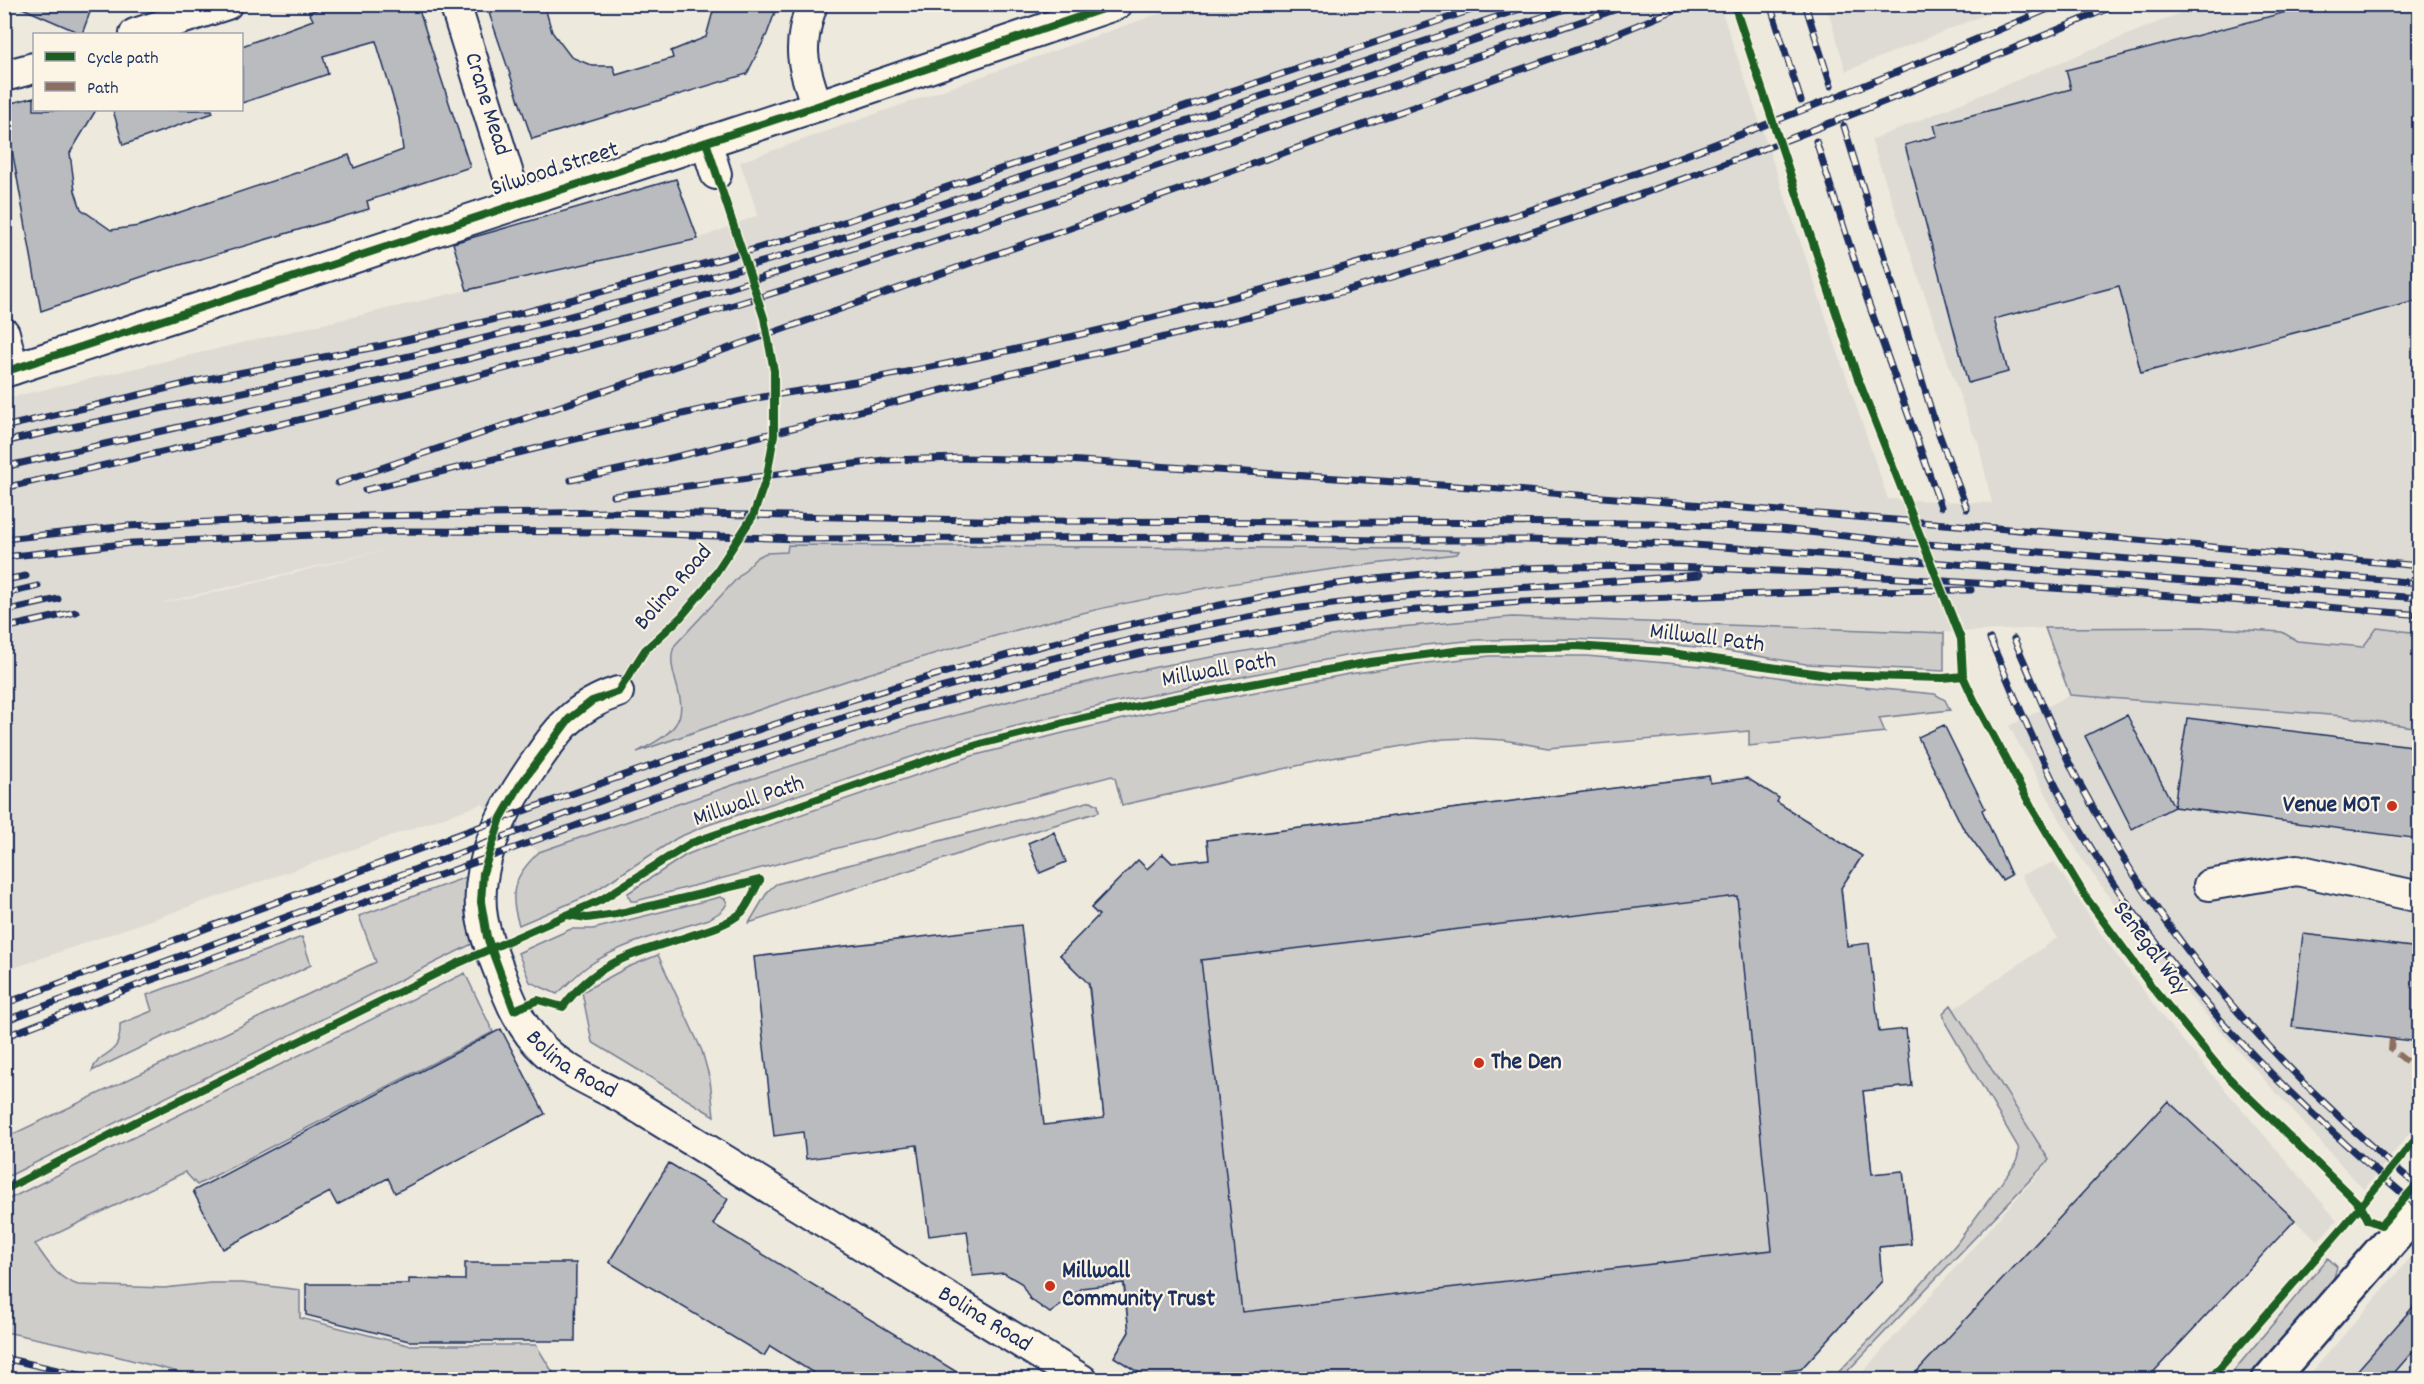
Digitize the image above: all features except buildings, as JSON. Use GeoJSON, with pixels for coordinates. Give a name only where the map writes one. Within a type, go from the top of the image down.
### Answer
{"type":"FeatureCollection","features":[{"type":"Feature","properties":{"kind":"street"},"geometry":{"type":"LineString","coordinates":[[138,33],[227,4]]}},
{"type":"Feature","properties":{"kind":"street","name":"Crane Mead"},"geometry":{"type":"LineString","coordinates":[[455,4],[517,203]]}},
{"type":"Feature","properties":{"kind":"street"},"geometry":{"type":"LineString","coordinates":[[812,4],[802,34],[802,47],[807,74],[817,106]]}},
{"type":"Feature","properties":{"kind":"street","name":"Silwood Street"},"geometry":{"type":"LineString","coordinates":[[9,371],[817,106],[1117,4]]}},
{"type":"Feature","properties":{"kind":"street"},"geometry":{"type":"LineString","coordinates":[[4,76],[33,68]]}},
{"type":"Feature","properties":{"kind":"street"},"geometry":{"type":"LineString","coordinates":[[706,142],[716,174]]}},
{"type":"Feature","properties":{"kind":"street"},"geometry":{"type":"LineString","coordinates":[[4,333],[9,371]]}},
{"type":"Feature","properties":{"kind":"street","name":"Bolina Road"},"geometry":{"type":"LineString","coordinates":[[618,692],[592,701],[579,710],[547,746],[506,808],[483,873],[481,902],[487,938],[510,1000],[531,1037],[560,1063],[623,1098],[1082,1380]]}},
{"type":"Feature","properties":{"kind":"street"},"geometry":{"type":"LineString","coordinates":[[2209,885],[2298,870],[2420,897]]}},
{"type":"Feature","properties":{"kind":"street"},"geometry":{"type":"LineString","coordinates":[[2269,1380],[2420,1207]]}},
{"type":"Feature","properties":{"kind":"shaded area"},"geometry":{"type":"Polygon","coordinates":[[[1826,4],[2009,4],[2009,5],[1846,71],[1826,4]]]}},
{"type":"Feature","properties":{"kind":"shaded area"},"geometry":{"type":"Polygon","coordinates":[[[1183,5],[1718,5],[1888,499],[1992,503],[1978,442],[1972,431],[1871,140],[2200,5],[2419,5],[2419,633],[2377,628],[2364,647],[2297,641],[2282,632],[2192,627],[2045,628],[1934,633],[1512,617],[1366,630],[1161,666],[1056,689],[907,728],[539,852],[482,804],[5,971],[4,399],[467,290],[698,239],[758,215],[740,162],[1183,5]],[[392,548],[164,603],[240,587],[392,548]]]}},
{"type":"Feature","properties":{"kind":"shaded area"},"geometry":{"type":"Polygon","coordinates":[[[788,545],[1459,551],[1457,554],[1219,586],[1078,614],[911,660],[637,752],[668,733],[680,716],[681,706],[672,665],[675,645],[757,557],[766,553],[787,552],[788,545]]]}},
{"type":"Feature","properties":{"kind":"shaded area"},"geometry":{"type":"Polygon","coordinates":[[[1512,617],[1944,633],[1944,671],[1806,664],[1715,649],[1647,642],[1568,639],[1477,640],[1345,656],[1117,702],[962,740],[705,826],[677,838],[587,896],[519,925],[514,903],[516,885],[524,869],[539,852],[907,728],[1056,689],[1161,666],[1366,630],[1512,617]]]}},
{"type":"Feature","properties":{"kind":"shaded area"},"geometry":{"type":"Polygon","coordinates":[[[2201,627],[2282,632],[2297,641],[2363,647],[2377,628],[2419,633],[2419,728],[2343,716],[2070,695],[2045,628],[2201,627]]]}},
{"type":"Feature","properties":{"kind":"shaded area"},"geometry":{"type":"Polygon","coordinates":[[[1490,656],[1586,656],[1712,667],[1809,682],[1935,694],[1945,700],[1950,710],[1879,718],[1885,732],[1749,746],[1749,731],[1548,748],[1504,740],[1444,739],[1332,758],[1122,805],[1115,778],[1112,776],[636,901],[631,901],[628,896],[628,893],[686,855],[703,848],[972,756],[1158,711],[1349,674],[1490,656]]]}},
{"type":"Feature","properties":{"kind":"shaded area"},"geometry":{"type":"Polygon","coordinates":[[[2070,695],[2343,716],[2419,728],[2419,1121],[2364,1190],[2151,954],[2081,858],[2009,726],[2070,695]]]}},
{"type":"Feature","properties":{"kind":"shaded area","name":"The Den"},"geometry":{"type":"Polygon","coordinates":[[[1709,776],[1711,783],[1793,840],[1806,820],[1862,856],[1850,875],[1840,876],[1872,1174],[1903,1171],[1911,1244],[1879,1247],[1882,1281],[1801,1369],[1771,1373],[1771,1379],[1150,1379],[1114,1357],[1129,1332],[1087,973],[1078,973],[1060,955],[1099,916],[1091,908],[1138,860],[1147,869],[1163,854],[1180,870],[1209,859],[1207,840],[1709,776]]]}},
{"type":"Feature","properties":{"kind":"shaded area"},"geometry":{"type":"Polygon","coordinates":[[[1091,801],[1098,805],[1099,812],[983,846],[749,923],[768,891],[776,884],[1091,801]]]}},
{"type":"Feature","properties":{"kind":"shaded area"},"geometry":{"type":"Polygon","coordinates":[[[2054,862],[2101,934],[2166,1021],[2337,1220],[2318,1241],[2295,1220],[2146,1379],[1856,1380],[2045,1166],[1952,1010],[2057,938],[2021,875],[2054,862]]]}},
{"type":"Feature","properties":{"kind":"shaded area"},"geometry":{"type":"Polygon","coordinates":[[[469,876],[474,943],[5,1178],[5,1142],[11,1135],[376,962],[359,916],[469,876]]]}},
{"type":"Feature","properties":{"kind":"shaded area"},"geometry":{"type":"Polygon","coordinates":[[[720,897],[725,899],[726,906],[709,919],[646,938],[616,950],[588,966],[557,994],[530,982],[518,953],[571,929],[593,929],[720,897]]]}},
{"type":"Feature","properties":{"kind":"shaded area"},"geometry":{"type":"Polygon","coordinates":[[[302,937],[311,965],[92,1071],[100,1059],[117,1043],[120,1024],[152,1011],[147,995],[302,937]]]}},
{"type":"Feature","properties":{"kind":"shaded area"},"geometry":{"type":"Polygon","coordinates":[[[658,955],[702,1051],[710,1080],[714,1116],[592,1042],[582,992],[628,967],[658,955]]]}},
{"type":"Feature","properties":{"kind":"shaded area"},"geometry":{"type":"Polygon","coordinates":[[[465,973],[493,1032],[197,1185],[185,1172],[35,1244],[58,1274],[78,1285],[164,1288],[210,1283],[242,1283],[300,1290],[300,1318],[408,1345],[536,1345],[555,1376],[720,1377],[726,1379],[205,1379],[100,1352],[5,1332],[5,1201],[465,973]]]}},
{"type":"Feature","properties":{"kind":"shaded area"},"geometry":{"type":"Polygon","coordinates":[[[1951,1005],[2049,1160],[1840,1379],[1832,1379],[1912,1295],[1957,1243],[2016,1163],[2018,1147],[1946,1024],[1943,1013],[1951,1005]]]}},
{"type":"Feature","properties":{"kind":"shaded area"},"geometry":{"type":"Polygon","coordinates":[[[2328,1258],[2337,1267],[2333,1281],[2251,1379],[2226,1380],[2328,1258]]]}},
{"type":"Feature","properties":{"kind":"shaded area"},"geometry":{"type":"Polygon","coordinates":[[[2410,1258],[2419,1266],[2419,1379],[2305,1380],[2410,1258]]]}},
{"type":"Feature","properties":{"kind":"railway"},"geometry":{"type":"LineString","coordinates":[[4,427],[202,380],[381,346],[530,311],[707,263],[820,230],[1489,4]]}},
{"type":"Feature","properties":{"kind":"railway"},"geometry":{"type":"LineString","coordinates":[[4,442],[336,373],[439,349],[716,276],[826,243],[1535,4]]}},
{"type":"Feature","properties":{"kind":"railway"},"geometry":{"type":"LineString","coordinates":[[4,467],[385,380],[606,324],[717,292],[1021,194],[1580,4]]}},
{"type":"Feature","properties":{"kind":"railway"},"geometry":{"type":"LineString","coordinates":[[4,488],[451,382],[717,310],[981,226],[1632,4]]}},
{"type":"Feature","properties":{"kind":"railway"},"geometry":{"type":"LineString","coordinates":[[338,483],[738,345],[1584,47],[1689,4]]}},
{"type":"Feature","properties":{"kind":"railway"},"geometry":{"type":"LineString","coordinates":[[1770,4],[1801,101]]}},
{"type":"Feature","properties":{"kind":"railway"},"geometry":{"type":"LineString","coordinates":[[1805,4],[1831,86]]}},
{"type":"Feature","properties":{"kind":"railway"},"geometry":{"type":"LineString","coordinates":[[365,490],[690,412],[767,396],[860,381],[1065,338],[1201,306],[1403,250],[1570,197],[1653,167],[1898,72],[2060,4]]}},
{"type":"Feature","properties":{"kind":"railway"},"geometry":{"type":"LineString","coordinates":[[571,480],[1247,317],[1409,272],[1679,181],[1943,78],[2118,4]]}},
{"type":"Feature","properties":{"kind":"railway"},"geometry":{"type":"LineString","coordinates":[[1844,126],[1936,426],[1967,509]]}},
{"type":"Feature","properties":{"kind":"railway"},"geometry":{"type":"LineString","coordinates":[[1816,141],[1867,299],[1941,507]]}},
{"type":"Feature","properties":{"kind":"railway"},"geometry":{"type":"LineString","coordinates":[[613,496],[884,460],[962,458],[1067,460],[1515,490],[2071,534],[2420,566]]}},
{"type":"Feature","properties":{"kind":"railway"},"geometry":{"type":"LineString","coordinates":[[4,539],[128,526],[312,517],[609,512],[1021,521],[1651,523],[1780,529],[1911,543],[2420,583]]}},
{"type":"Feature","properties":{"kind":"railway"},"geometry":{"type":"LineString","coordinates":[[4,557],[132,543],[403,531],[610,532],[796,539],[1232,537],[1526,540],[1681,544],[2420,598]]}},
{"type":"Feature","properties":{"kind":"railway"},"geometry":{"type":"LineString","coordinates":[[4,1004],[495,821],[791,719],[952,670],[1061,641],[1170,615],[1325,586],[1365,580],[1528,568],[1672,567],[1887,577],[2420,615]]}},
{"type":"Feature","properties":{"kind":"railway"},"geometry":{"type":"LineString","coordinates":[[4,1021],[720,757],[911,696],[1029,664],[1139,638],[1284,610],[1390,597],[1700,575]]}},
{"type":"Feature","properties":{"kind":"railway"},"geometry":{"type":"LineString","coordinates":[[4,580],[26,576]]}},
{"type":"Feature","properties":{"kind":"railway"},"geometry":{"type":"LineString","coordinates":[[4,594],[38,586]]}},
{"type":"Feature","properties":{"kind":"railway"},"geometry":{"type":"LineString","coordinates":[[4,1037],[146,982],[693,783],[916,709],[1145,652],[1391,612],[1523,602],[1851,591],[1971,590]]}},
{"type":"Feature","properties":{"kind":"railway"},"geometry":{"type":"LineString","coordinates":[[4,611],[58,599]]}},
{"type":"Feature","properties":{"kind":"railway"},"geometry":{"type":"LineString","coordinates":[[4,628],[76,612]]}},
{"type":"Feature","properties":{"kind":"railway"},"geometry":{"type":"LineString","coordinates":[[1990,639],[2061,796],[2096,856],[2176,968],[2220,1020],[2267,1069],[2316,1117],[2420,1208]]}},
{"type":"Feature","properties":{"kind":"railway"},"geometry":{"type":"LineString","coordinates":[[2014,639],[2080,784],[2113,842],[2149,898],[2188,951],[2274,1052],[2320,1099],[2420,1188]]}},
{"type":"Feature","properties":{"kind":"railway"},"geometry":{"type":"LineString","coordinates":[[4,1358],[101,1380]]}},
{"type":"Feature","properties":{"kind":"marked path"},"geometry":{"type":"LineString","coordinates":[[2392,1039],[2391,1049],[2420,1072]]}},
{"type":"Feature","properties":{"kind":"cycle path"},"geometry":{"type":"LineString","coordinates":[[4,372],[817,106],[1117,4]]}},
{"type":"Feature","properties":{"kind":"cycle path","name":"Senegal Way"},"geometry":{"type":"LineString","coordinates":[[1734,4],[1857,376],[1961,639],[1963,676],[2031,806],[2087,899],[2149,983],[2222,1071],[2361,1206],[2368,1220],[2381,1225],[2420,1181]]}},
{"type":"Feature","properties":{"kind":"cycle path"},"geometry":{"type":"LineString","coordinates":[[706,142],[764,318],[774,371],[774,435],[767,476],[753,516],[707,586],[681,617],[645,650],[618,692],[592,701],[569,719],[520,785],[501,818],[483,873],[481,902],[487,937],[514,1010],[538,1000],[563,1007],[590,978],[620,960],[711,929],[737,916],[747,905],[760,880]]}},
{"type":"Feature","properties":{"kind":"cycle path","name":"Millwall Path"},"geometry":{"type":"LineString","coordinates":[[4,1190],[135,1122],[454,965],[601,900],[691,843],[940,756],[984,743],[1170,699],[1370,662],[1462,650],[1576,646],[1665,652],[1828,675],[1943,678],[1963,676]]}},
{"type":"Feature","properties":{"kind":"cycle path"},"geometry":{"type":"LineString","coordinates":[[567,915],[587,918],[616,914],[760,880]]}},
{"type":"Feature","properties":{"kind":"cycle path"},"geometry":{"type":"LineString","coordinates":[[2209,1380],[2343,1227],[2420,1134]]}},
{"type":"Feature","properties":{"kind":"place","name":"Venue MOT"},"geometry":{"type":"Point","coordinates":[2392,806]}},
{"type":"Feature","properties":{"kind":"place","name":"The Den"},"geometry":{"type":"Point","coordinates":[1479,1063]}},
{"type":"Feature","properties":{"kind":"place","name":"Millwall Community Trust"},"geometry":{"type":"Point","coordinates":[1050,1286]}}]}
